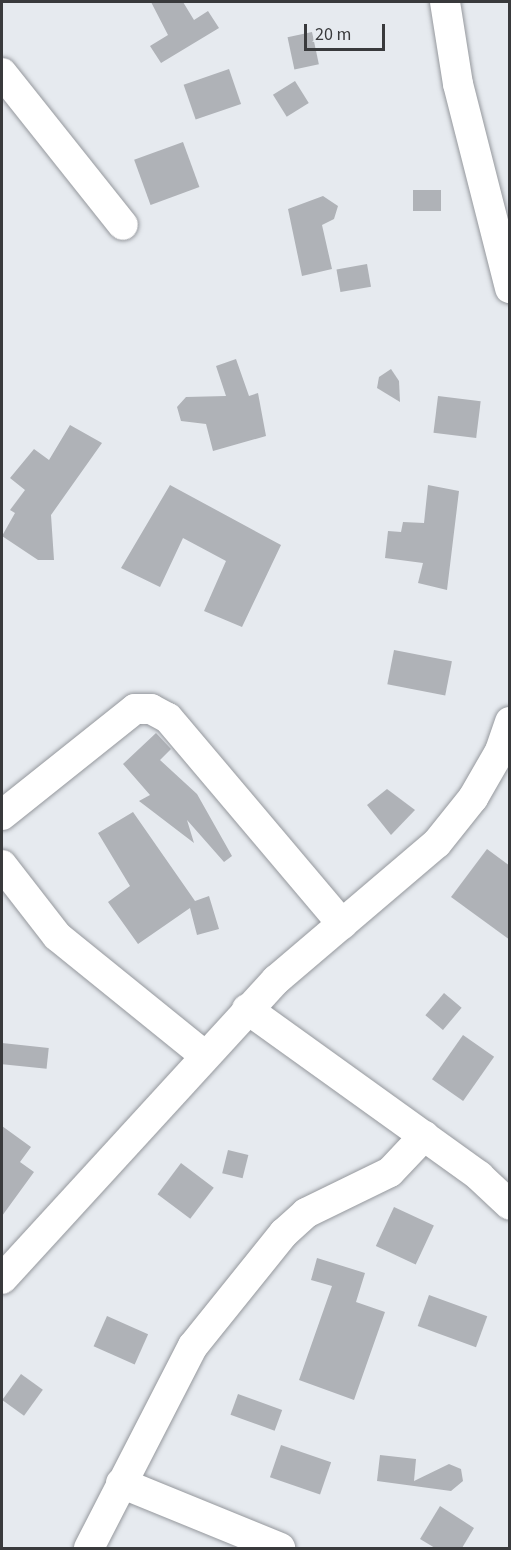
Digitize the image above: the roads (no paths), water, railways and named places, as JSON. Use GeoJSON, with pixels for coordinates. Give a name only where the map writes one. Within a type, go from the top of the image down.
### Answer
{"type":"FeatureCollection","features":[{"type":"Feature","properties":{"kind":"street"},"geometry":{"type":"LineString","coordinates":[[445,2],[458,84],[510,288]]}},
{"type":"Feature","properties":{"kind":"street"},"geometry":{"type":"LineString","coordinates":[[2,73],[123,225]]}},
{"type":"Feature","properties":{"kind":"street"},"geometry":{"type":"LineString","coordinates":[[2,815],[135,709],[151,709],[168,718],[342,924]]}},
{"type":"Feature","properties":{"kind":"street"},"geometry":{"type":"LineString","coordinates":[[2,1279],[247,1009],[437,843],[505,757],[510,722]]}},
{"type":"Feature","properties":{"kind":"street"},"geometry":{"type":"LineString","coordinates":[[2,865],[57,936],[204,1055]]}},
{"type":"Feature","properties":{"kind":"street"},"geometry":{"type":"LineString","coordinates":[[247,1009],[424,1136],[510,1205]]}},
{"type":"Feature","properties":{"kind":"street"},"geometry":{"type":"LineString","coordinates":[[89,1548],[193,1346],[285,1233],[306,1213],[390,1172],[424,1136]]}},
{"type":"Feature","properties":{"kind":"street"},"geometry":{"type":"LineString","coordinates":[[121,1483],[280,1548]]}}]}
